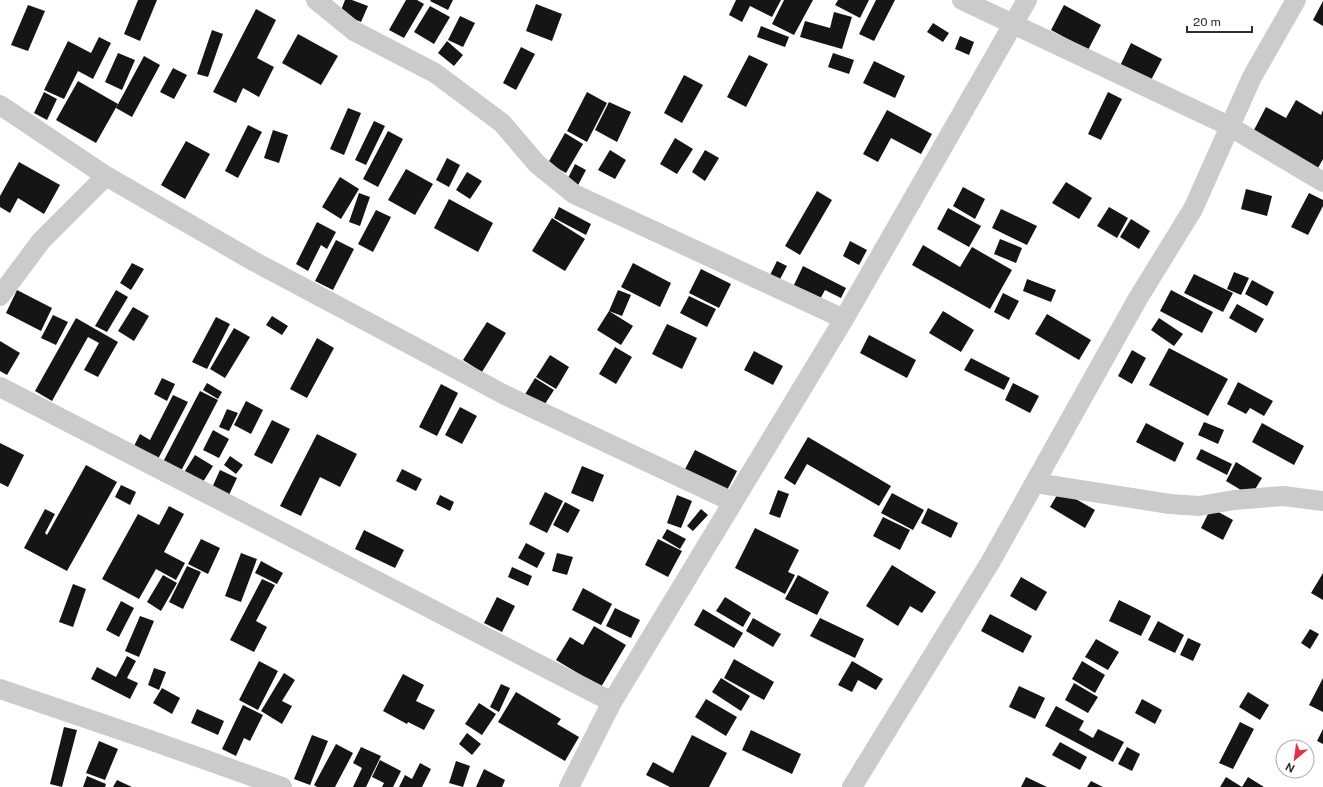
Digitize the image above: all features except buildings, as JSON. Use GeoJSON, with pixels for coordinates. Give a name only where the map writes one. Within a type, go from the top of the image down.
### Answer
{"type":"FeatureCollection","features":[{"type":"Feature","properties":{"kind":"street"},"geometry":{"type":"LineString","coordinates":[[316,0],[354,31],[435,73],[496,118],[537,164],[574,194],[844,319]]}},
{"type":"Feature","properties":{"kind":"street"},"geometry":{"type":"LineString","coordinates":[[962,0],[1229,126],[1323,182]]}},
{"type":"Feature","properties":{"kind":"street"},"geometry":{"type":"LineString","coordinates":[[569,787],[612,702],[844,319],[1027,0]]}},
{"type":"Feature","properties":{"kind":"street"},"geometry":{"type":"LineString","coordinates":[[852,787],[991,561],[1137,300],[1193,209],[1252,77],[1296,0]]}},
{"type":"Feature","properties":{"kind":"street"},"geometry":{"type":"LineString","coordinates":[[0,105],[106,176],[255,262],[505,395],[733,502]]}},
{"type":"Feature","properties":{"kind":"street"},"geometry":{"type":"LineString","coordinates":[[0,296],[41,241],[106,176]]}},
{"type":"Feature","properties":{"kind":"street"},"geometry":{"type":"LineString","coordinates":[[0,387],[612,702]]}},
{"type":"Feature","properties":{"kind":"street"},"geometry":{"type":"LineString","coordinates":[[1035,483],[1170,504],[1199,506],[1234,500],[1283,496],[1323,501]]}},
{"type":"Feature","properties":{"kind":"street"},"geometry":{"type":"LineString","coordinates":[[0,689],[282,787]]}}]}
